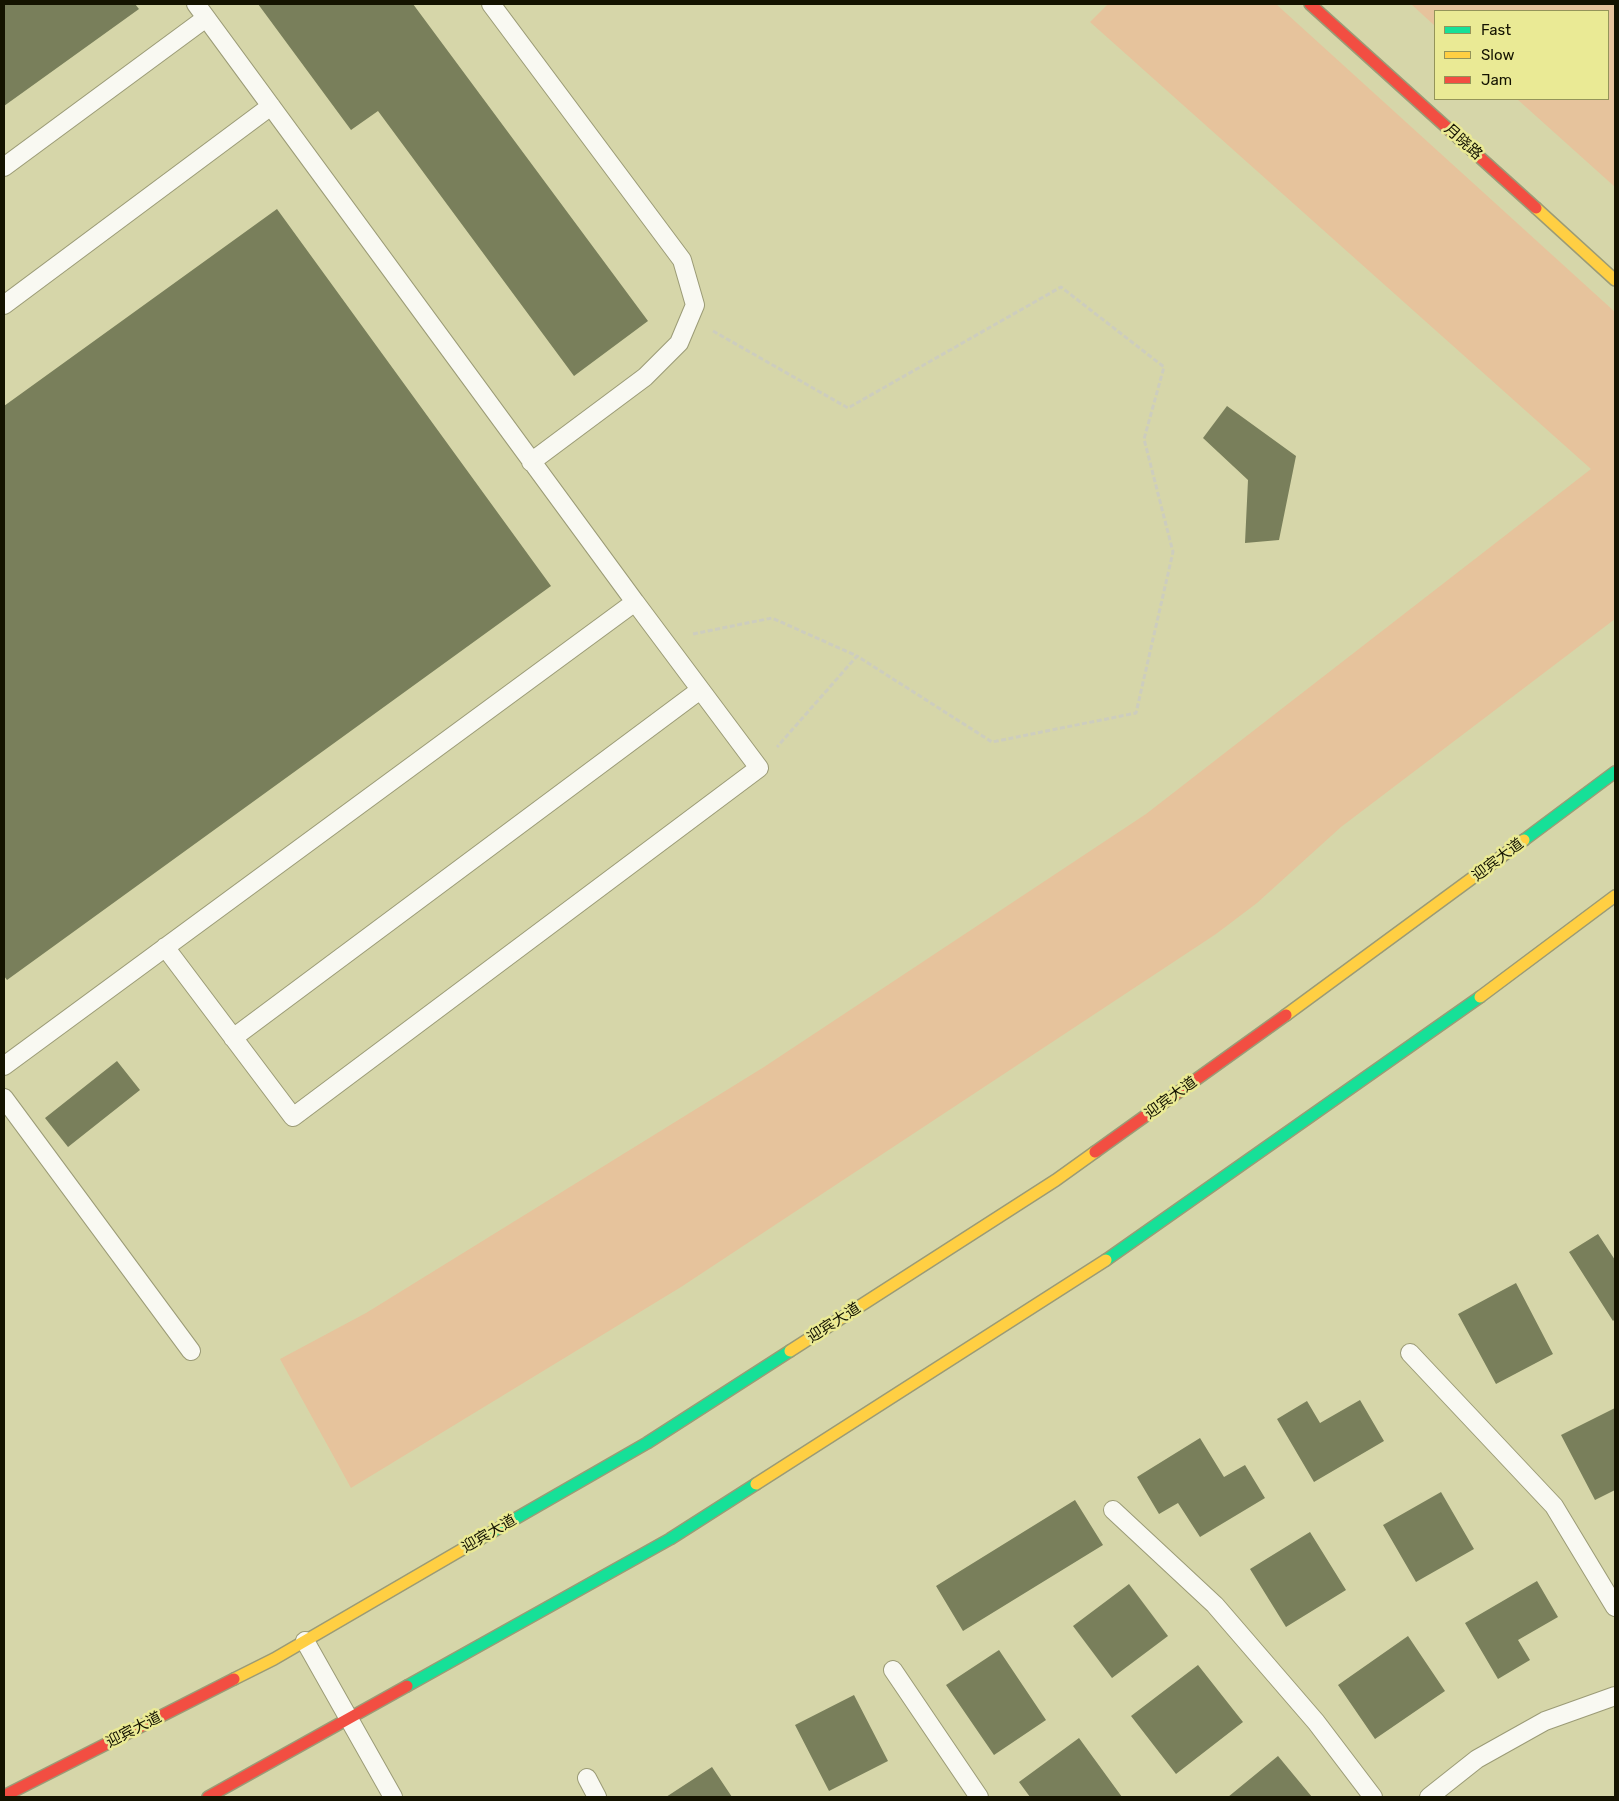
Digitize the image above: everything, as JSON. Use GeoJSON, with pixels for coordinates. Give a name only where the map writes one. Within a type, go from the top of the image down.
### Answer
{"type":"FeatureCollection","features":[{"type":"Feature","properties":{"kind":"main road","name":"月晓路"},"geometry":{"type":"LineString","coordinates":[[1310,4],[1615,280]]}},
{"type":"Feature","properties":{"kind":"main road","name":"迎宾大道"},"geometry":{"type":"LineString","coordinates":[[4,1796],[305,1641],[647,1443],[1056,1180],[1423,916],[1615,772]]}},
{"type":"Feature","properties":{"kind":"main road"},"geometry":{"type":"LineString","coordinates":[[208,1797],[670,1539],[1098,1266],[1457,1015],[1615,896]]}},
{"type":"Feature","properties":{"kind":"lane"},"geometry":{"type":"LineString","coordinates":[[491,4],[682,260],[695,305],[679,343],[645,377],[531,462]]}},
{"type":"Feature","properties":{"kind":"lane"},"geometry":{"type":"LineString","coordinates":[[4,167],[201,11],[531,462],[759,768],[293,1117],[165,947]]}},
{"type":"Feature","properties":{"kind":"lane"},"geometry":{"type":"LineString","coordinates":[[4,305],[271,106]]}},
{"type":"Feature","properties":{"kind":"lane"},"geometry":{"type":"LineString","coordinates":[[4,1066],[635,602]]}},
{"type":"Feature","properties":{"kind":"lane"},"geometry":{"type":"LineString","coordinates":[[233,1038],[700,690]]}},
{"type":"Feature","properties":{"kind":"lane"},"geometry":{"type":"LineString","coordinates":[[4,1098],[191,1351]]}},
{"type":"Feature","properties":{"kind":"lane"},"geometry":{"type":"LineString","coordinates":[[1410,1353],[1554,1506],[1615,1607]]}},
{"type":"Feature","properties":{"kind":"lane"},"geometry":{"type":"LineString","coordinates":[[1113,1510],[1215,1606],[1316,1722],[1373,1797]]}},
{"type":"Feature","properties":{"kind":"lane"},"geometry":{"type":"LineString","coordinates":[[305,1641],[393,1797]]}},
{"type":"Feature","properties":{"kind":"lane"},"geometry":{"type":"LineString","coordinates":[[893,1670],[979,1797]]}},
{"type":"Feature","properties":{"kind":"lane"},"geometry":{"type":"LineString","coordinates":[[1429,1797],[1477,1759],[1545,1721],[1615,1696]]}},
{"type":"Feature","properties":{"kind":"lane"},"geometry":{"type":"LineString","coordinates":[[587,1778],[596,1797]]}},
{"type":"Feature","properties":{"kind":"path"},"geometry":{"type":"LineString","coordinates":[[663,640],[772,618],[857,656],[992,742],[1136,713],[1173,552],[1144,439],[1164,367],[1061,287],[848,408],[690,318]]}},
{"type":"Feature","properties":{"kind":"path"},"geometry":{"type":"LineString","coordinates":[[759,768],[857,656]]}},
{"type":"Feature","properties":{"kind":"shaded area"},"geometry":{"type":"Polygon","coordinates":[[[1108,4],[1276,4],[1615,312],[1615,619],[1341,827],[1257,903],[1216,934],[681,1287],[351,1488],[280,1359],[366,1313],[764,1067],[1146,814],[1591,469],[1090,22],[1108,4]]]}},
{"type":"Feature","properties":{"kind":"shaded area"},"geometry":{"type":"Polygon","coordinates":[[[1411,4],[1615,4],[1615,187],[1518,100],[1609,100],[1609,10],[1434,10],[1434,25],[1411,4]]]}},
{"type":"Feature","properties":{"kind":"building"},"geometry":{"type":"Polygon","coordinates":[[[4,4],[135,4],[139,9],[4,106],[4,4]]]}},
{"type":"Feature","properties":{"kind":"building"},"geometry":{"type":"Polygon","coordinates":[[[258,4],[413,4],[648,321],[574,376],[378,111],[351,130],[258,4]]]}},
{"type":"Feature","properties":{"kind":"building"},"geometry":{"type":"Polygon","coordinates":[[[277,209],[551,586],[7,980],[4,976],[4,406],[277,209]]]}},
{"type":"Feature","properties":{"kind":"building"},"geometry":{"type":"Polygon","coordinates":[[[1227,406],[1296,456],[1279,540],[1245,543],[1248,480],[1203,438],[1227,406]]]}},
{"type":"Feature","properties":{"kind":"building"},"geometry":{"type":"Polygon","coordinates":[[[117,1061],[140,1090],[68,1147],[45,1118],[117,1061]]]}},
{"type":"Feature","properties":{"kind":"building"},"geometry":{"type":"Polygon","coordinates":[[[1598,1234],[1615,1260],[1615,1319],[1613,1321],[1569,1252],[1598,1234]]]}},
{"type":"Feature","properties":{"kind":"building"},"geometry":{"type":"Polygon","coordinates":[[[1516,1283],[1553,1354],[1496,1384],[1458,1314],[1516,1283]]]}},
{"type":"Feature","properties":{"kind":"building"},"geometry":{"type":"Polygon","coordinates":[[[1360,1400],[1384,1441],[1314,1482],[1277,1419],[1307,1401],[1320,1423],[1360,1400]]]}},
{"type":"Feature","properties":{"kind":"building"},"geometry":{"type":"Polygon","coordinates":[[[1615,1408],[1615,1490],[1595,1500],[1561,1435],[1615,1408]]]}},
{"type":"Feature","properties":{"kind":"building"},"geometry":{"type":"Polygon","coordinates":[[[1200,1438],[1224,1477],[1245,1465],[1265,1498],[1200,1537],[1178,1503],[1159,1514],[1137,1477],[1200,1438]]]}},
{"type":"Feature","properties":{"kind":"building"},"geometry":{"type":"Polygon","coordinates":[[[1441,1492],[1474,1549],[1416,1582],[1383,1525],[1441,1492]]]}},
{"type":"Feature","properties":{"kind":"building"},"geometry":{"type":"Polygon","coordinates":[[[1075,1500],[1103,1545],[963,1631],[936,1586],[1075,1500]]]}},
{"type":"Feature","properties":{"kind":"building"},"geometry":{"type":"Polygon","coordinates":[[[1310,1532],[1346,1590],[1286,1627],[1250,1569],[1310,1532]]]}},
{"type":"Feature","properties":{"kind":"building"},"geometry":{"type":"Polygon","coordinates":[[[1537,1581],[1558,1617],[1518,1640],[1530,1660],[1498,1679],[1465,1623],[1537,1581]]]}},
{"type":"Feature","properties":{"kind":"building"},"geometry":{"type":"Polygon","coordinates":[[[1129,1584],[1168,1636],[1112,1678],[1073,1626],[1129,1584]]]}},
{"type":"Feature","properties":{"kind":"building"},"geometry":{"type":"Polygon","coordinates":[[[1408,1636],[1445,1691],[1375,1739],[1338,1685],[1408,1636]]]}},
{"type":"Feature","properties":{"kind":"building"},"geometry":{"type":"Polygon","coordinates":[[[999,1650],[1046,1720],[994,1755],[946,1685],[999,1650]]]}},
{"type":"Feature","properties":{"kind":"building"},"geometry":{"type":"Polygon","coordinates":[[[1198,1665],[1243,1722],[1176,1774],[1131,1716],[1198,1665]]]}},
{"type":"Feature","properties":{"kind":"building"},"geometry":{"type":"Polygon","coordinates":[[[854,1695],[888,1761],[829,1791],[795,1725],[854,1695]]]}},
{"type":"Feature","properties":{"kind":"building"},"geometry":{"type":"Polygon","coordinates":[[[1079,1738],[1122,1797],[1030,1797],[1019,1782],[1079,1738]]]}},
{"type":"Feature","properties":{"kind":"building"},"geometry":{"type":"Polygon","coordinates":[[[1278,1756],[1312,1797],[1228,1797],[1278,1756]]]}},
{"type":"Feature","properties":{"kind":"building"},"geometry":{"type":"Polygon","coordinates":[[[712,1767],[732,1797],[666,1797],[712,1767]]]}},
{"type":"Feature","properties":{"kind":"traffic: fast"},"geometry":{"type":"LineString","coordinates":[[1524,840],[1615,772]]}},
{"type":"Feature","properties":{"kind":"traffic: fast"},"geometry":{"type":"LineString","coordinates":[[1106,1260],[1480,997]]}},
{"type":"Feature","properties":{"kind":"traffic: fast"},"geometry":{"type":"LineString","coordinates":[[480,1539],[647,1443],[790,1351]]}},
{"type":"Feature","properties":{"kind":"traffic: fast"},"geometry":{"type":"LineString","coordinates":[[407,1686],[670,1539],[756,1484]]}},
{"type":"Feature","properties":{"kind":"traffic: slow"},"geometry":{"type":"LineString","coordinates":[[1536,208],[1615,280]]}},
{"type":"Feature","properties":{"kind":"traffic: slow"},"geometry":{"type":"LineString","coordinates":[[1286,1015],[1524,840]]}},
{"type":"Feature","properties":{"kind":"traffic: slow"},"geometry":{"type":"LineString","coordinates":[[1480,997],[1615,896]]}},
{"type":"Feature","properties":{"kind":"traffic: slow"},"geometry":{"type":"LineString","coordinates":[[790,1351],[1056,1180],[1095,1152]]}},
{"type":"Feature","properties":{"kind":"traffic: slow"},"geometry":{"type":"LineString","coordinates":[[756,1484],[1106,1260]]}},
{"type":"Feature","properties":{"kind":"traffic: slow"},"geometry":{"type":"LineString","coordinates":[[234,1679],[274,1659],[480,1539]]}},
{"type":"Feature","properties":{"kind":"traffic: jam"},"geometry":{"type":"LineString","coordinates":[[1310,4],[1536,208]]}},
{"type":"Feature","properties":{"kind":"traffic: jam"},"geometry":{"type":"LineString","coordinates":[[1095,1152],[1286,1015]]}},
{"type":"Feature","properties":{"kind":"traffic: jam"},"geometry":{"type":"LineString","coordinates":[[4,1796],[234,1679]]}},
{"type":"Feature","properties":{"kind":"traffic: jam"},"geometry":{"type":"LineString","coordinates":[[208,1797],[407,1686]]}}]}
